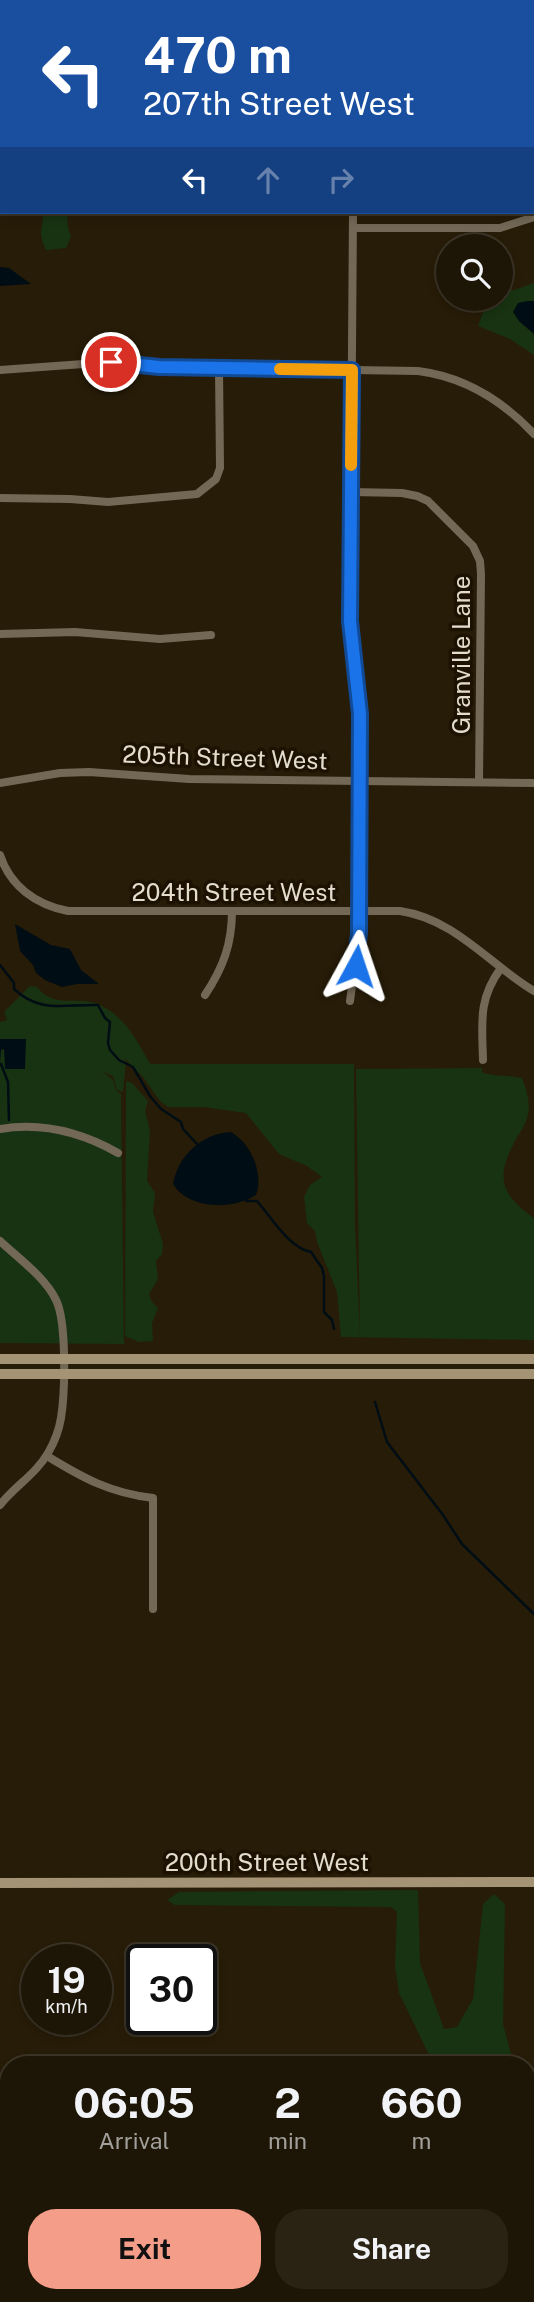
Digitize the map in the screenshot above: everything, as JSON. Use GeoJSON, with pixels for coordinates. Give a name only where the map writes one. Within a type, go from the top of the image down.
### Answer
{"type":"FeatureCollection","features":[{"type":"Feature","properties":{"kind":"main road"},"geometry":{"type":"LineString","coordinates":[[0,1359],[534,1359]]}},
{"type":"Feature","properties":{"kind":"main road"},"geometry":{"type":"LineString","coordinates":[[0,1374],[534,1374]]}},
{"type":"Feature","properties":{"kind":"main road","name":"200th Street West"},"geometry":{"type":"LineString","coordinates":[[0,1883],[534,1882]]}},
{"type":"Feature","properties":{"kind":"street"},"geometry":{"type":"LineString","coordinates":[[0,88],[0,115]]}},
{"type":"Feature","properties":{"kind":"street"},"geometry":{"type":"LineString","coordinates":[[350,1001],[359,943],[360,780],[360,703],[350,621],[353,214]]}},
{"type":"Feature","properties":{"kind":"street"},"geometry":{"type":"LineString","coordinates":[[354,228],[500,228],[534,217]]}},
{"type":"Feature","properties":{"kind":"street"},"geometry":{"type":"LineString","coordinates":[[0,370],[111,362],[159,367],[418,371],[453,379],[488,395],[509,410],[534,434]]}},
{"type":"Feature","properties":{"kind":"street"},"geometry":{"type":"LineString","coordinates":[[0,498],[108,502],[197,494],[216,479],[219,468],[219,368]]}},
{"type":"Feature","properties":{"kind":"street","name":"Granville Lane"},"geometry":{"type":"LineString","coordinates":[[351,492],[402,493],[423,498],[439,509],[476,552],[480,561],[479,782]]}},
{"type":"Feature","properties":{"kind":"street"},"geometry":{"type":"LineString","coordinates":[[0,634],[75,632],[160,639],[211,635]]}},
{"type":"Feature","properties":{"kind":"street","name":"205th Street West"},"geometry":{"type":"LineString","coordinates":[[0,783],[60,773],[89,772],[189,779],[534,783]]}},
{"type":"Feature","properties":{"kind":"street","name":"204th Street West"},"geometry":{"type":"LineString","coordinates":[[0,855],[7,871],[28,895],[51,907],[78,911],[400,911],[426,917],[449,928],[534,991]]}},
{"type":"Feature","properties":{"kind":"street"},"geometry":{"type":"LineString","coordinates":[[205,995],[222,968],[228,951],[232,911]]}},
{"type":"Feature","properties":{"kind":"street"},"geometry":{"type":"LineString","coordinates":[[483,1060],[483,1001],[501,968]]}},
{"type":"Feature","properties":{"kind":"street"},"geometry":{"type":"LineString","coordinates":[[0,1129],[38,1127],[69,1131],[118,1153]]}},
{"type":"Feature","properties":{"kind":"street"},"geometry":{"type":"LineString","coordinates":[[0,1241],[56,1300],[62,1329],[60,1421],[47,1456],[0,1505]]}},
{"type":"Feature","properties":{"kind":"street"},"geometry":{"type":"LineString","coordinates":[[47,1456],[97,1485],[125,1494],[153,1498],[153,1609]]}},
{"type":"Feature","properties":{"kind":"green space"},"geometry":{"type":"Polygon","coordinates":[[[43,214],[67,214],[71,237],[66,248],[46,250],[41,235],[43,214]]]}},
{"type":"Feature","properties":{"kind":"green space"},"geometry":{"type":"Polygon","coordinates":[[[534,283],[534,301],[528,301],[519,321],[534,334],[534,355],[510,339],[478,326],[484,311],[513,311],[514,290],[534,283]]]}},
{"type":"Feature","properties":{"kind":"green space"},"geometry":{"type":"Polygon","coordinates":[[[30,986],[37,987],[50,998],[57,1000],[87,1001],[105,1007],[128,1028],[150,1064],[354,1064],[355,1227],[360,1337],[356,1069],[482,1068],[482,1072],[486,1074],[522,1078],[528,1099],[528,1116],[507,1157],[504,1178],[505,1186],[515,1202],[534,1218],[534,1340],[341,1337],[337,1292],[315,1231],[307,1223],[304,1197],[310,1185],[322,1177],[307,1166],[279,1154],[246,1113],[204,1107],[168,1107],[124,1058],[126,1062],[123,1092],[117,1090],[113,1076],[103,1072],[113,1080],[116,1090],[121,1094],[124,1344],[0,1343],[0,1022],[7,1020],[4,1012],[30,986]]]}},
{"type":"Feature","properties":{"kind":"green space"},"geometry":{"type":"Polygon","coordinates":[[[126,1081],[132,1083],[148,1101],[145,1111],[150,1131],[147,1181],[155,1193],[153,1212],[163,1244],[162,1254],[156,1261],[158,1279],[149,1294],[158,1308],[152,1323],[153,1341],[139,1342],[125,1336],[126,1081]]]}},
{"type":"Feature","properties":{"kind":"green space"},"geometry":{"type":"Polygon","coordinates":[[[418,1890],[420,1963],[444,2029],[457,2027],[473,1999],[483,1904],[494,1894],[505,1904],[503,2024],[512,2056],[430,2056],[399,1993],[395,1967],[397,1912],[391,1907],[175,1905],[167,1900],[179,1892],[418,1890]]]}},
{"type":"Feature","properties":{"kind":"shaded area"},"geometry":{"type":"Polygon","coordinates":[[[0,267],[9,268],[31,284],[0,286],[0,267]]]}},
{"type":"Feature","properties":{"kind":"shaded area"},"geometry":{"type":"Polygon","coordinates":[[[534,301],[534,334],[513,312],[518,303],[534,301]]]}},
{"type":"Feature","properties":{"kind":"shaded area"},"geometry":{"type":"Polygon","coordinates":[[[15,924],[51,945],[70,949],[81,970],[99,984],[62,987],[45,980],[36,973],[33,965],[20,951],[15,924]]]}},
{"type":"Feature","properties":{"kind":"shaded area"},"geometry":{"type":"Polygon","coordinates":[[[0,1039],[26,1039],[25,1069],[5,1069],[4,1049],[1,1050],[0,1064],[0,1039]]]}},
{"type":"Feature","properties":{"kind":"shaded area"},"geometry":{"type":"Polygon","coordinates":[[[231,1132],[250,1151],[254,1160],[258,1178],[256,1195],[236,1203],[212,1205],[189,1199],[180,1193],[173,1184],[186,1155],[211,1136],[231,1132]]]}},
{"type":"Feature","properties":{"kind":"waterway"},"geometry":{"type":"LineString","coordinates":[[0,965],[14,983],[14,989],[34,1002],[53,1006],[98,1005],[110,1022],[110,1050],[119,1060],[133,1067],[150,1096],[161,1109],[181,1122],[183,1129],[197,1144]]}},
{"type":"Feature","properties":{"kind":"waterway"},"geometry":{"type":"LineString","coordinates":[[1,1064],[8,1082],[9,1120]]}},
{"type":"Feature","properties":{"kind":"waterway"},"geometry":{"type":"LineString","coordinates":[[246,1201],[257,1201],[295,1245],[311,1252],[322,1268],[324,1312],[332,1320],[334,1329]]}},
{"type":"Feature","properties":{"kind":"waterway"},"geometry":{"type":"LineString","coordinates":[[375,1402],[387,1442],[462,1544],[534,1614]]}},
{"type":"Feature","properties":{"kind":"slow traffic"},"geometry":{"type":"LineString","coordinates":[[280,369],[352,370],[351,465]]}},
{"type":"Feature","properties":{"kind":"route"},"geometry":{"type":"LineString","coordinates":[[111,362],[159,367],[352,370],[350,621],[360,714],[359,943],[356,966]]}}]}
